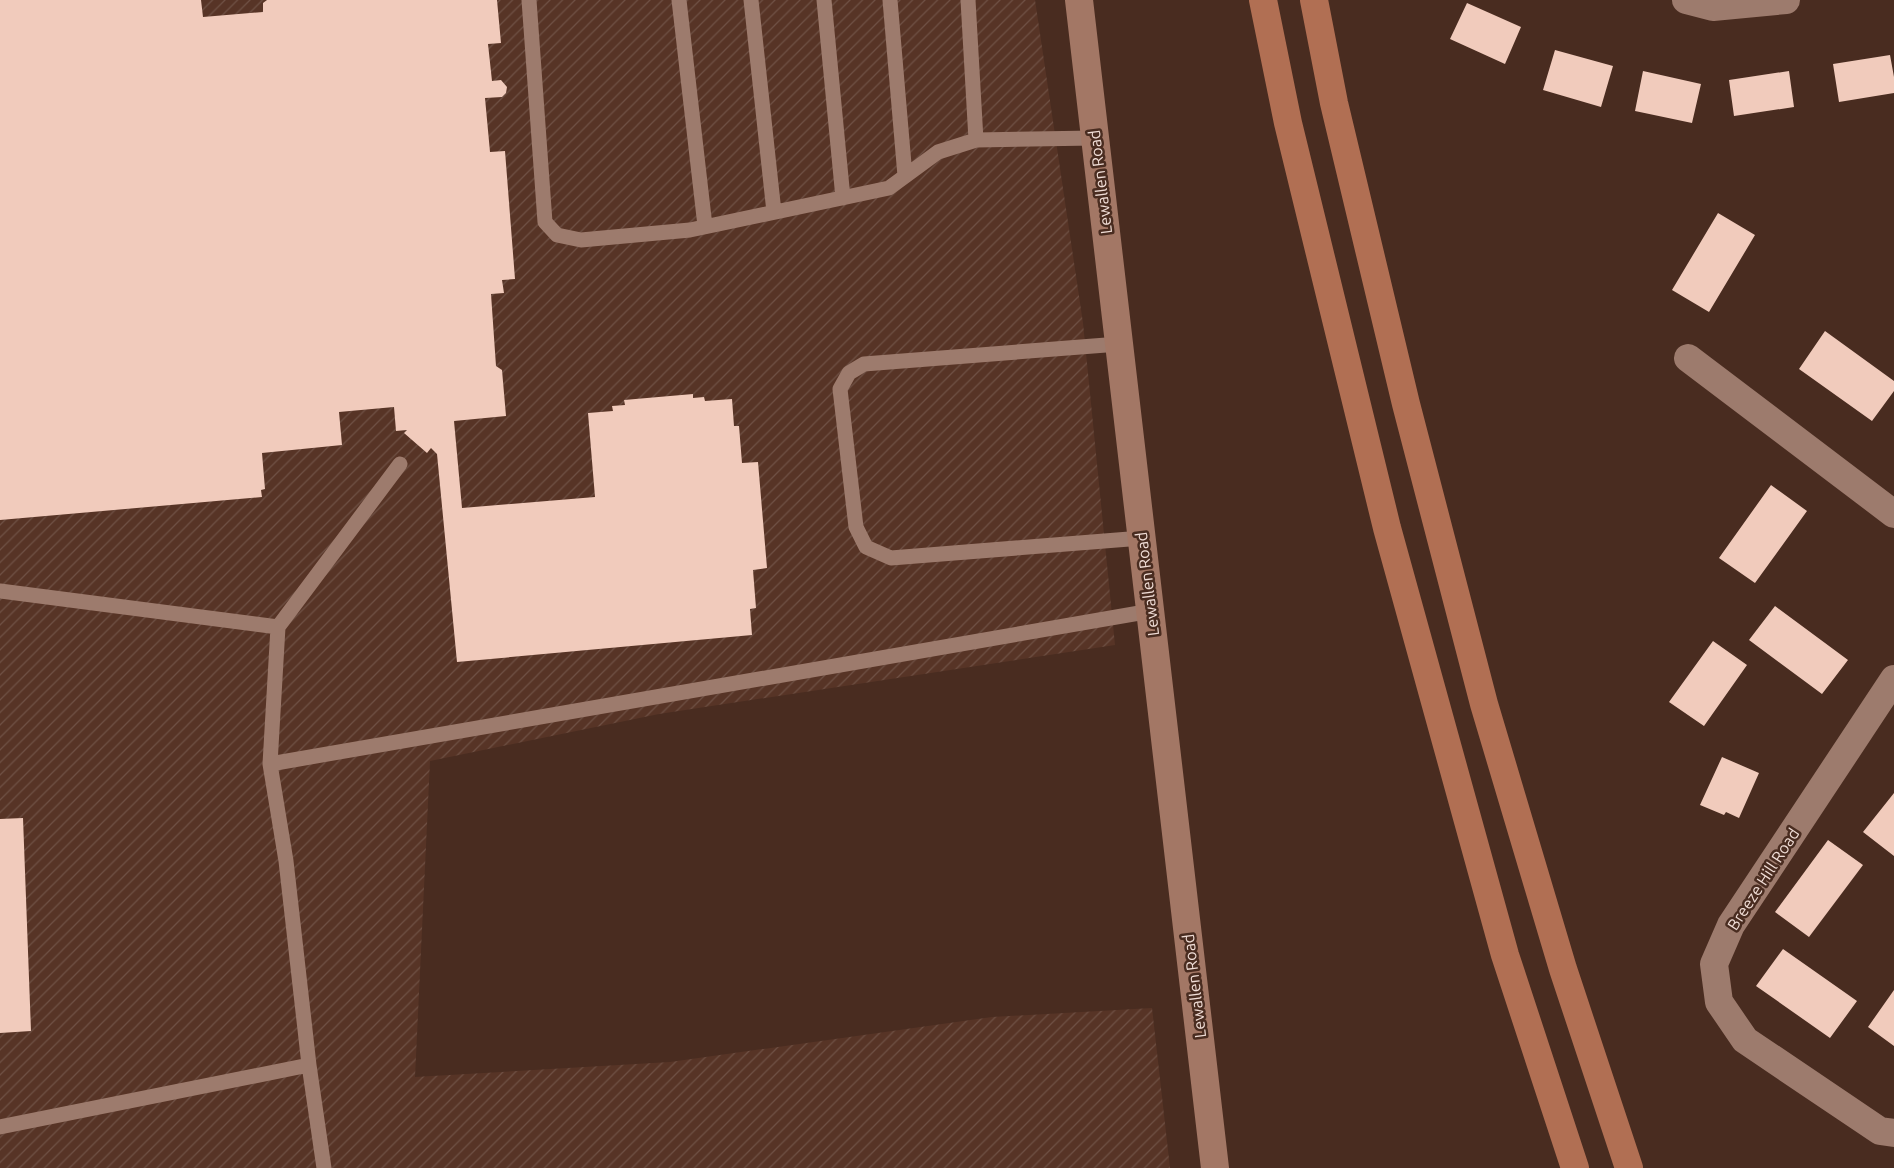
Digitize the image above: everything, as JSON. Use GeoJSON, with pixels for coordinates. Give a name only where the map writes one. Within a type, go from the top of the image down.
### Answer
{"type":"FeatureCollection","features":[{"type":"Feature","properties":{"kind":"highway"},"geometry":{"type":"LineString","coordinates":[[1263,0],[1288,123],[1387,528],[1505,955],[1575,1168]]}},
{"type":"Feature","properties":{"kind":"highway"},"geometry":{"type":"LineString","coordinates":[[1314,0],[1334,103],[1401,384],[1484,704],[1563,969],[1629,1168]]}},
{"type":"Feature","properties":{"kind":"street","name":"Lewallen Road"},"geometry":{"type":"LineString","coordinates":[[1079,0],[1216,1168]]}},
{"type":"Feature","properties":{"kind":"street"},"geometry":{"type":"LineString","coordinates":[[1686,0],[1713,7],[1786,0]]}},
{"type":"Feature","properties":{"kind":"street"},"geometry":{"type":"LineString","coordinates":[[1688,358],[1894,514]]}},
{"type":"Feature","properties":{"kind":"street","name":"Breeze Hill Road"},"geometry":{"type":"LineString","coordinates":[[1894,679],[1731,925],[1714,964],[1719,1002],[1745,1040],[1880,1131],[1894,1133]]}},
{"type":"Feature","properties":{"kind":"lane"},"geometry":{"type":"LineString","coordinates":[[529,0],[545,222],[556,235],[581,240],[690,230],[889,188],[938,152],[976,140],[1095,138]]}},
{"type":"Feature","properties":{"kind":"lane"},"geometry":{"type":"LineString","coordinates":[[679,0],[705,226]]}},
{"type":"Feature","properties":{"kind":"lane"},"geometry":{"type":"LineString","coordinates":[[751,0],[774,212]]}},
{"type":"Feature","properties":{"kind":"lane"},"geometry":{"type":"LineString","coordinates":[[824,0],[843,198]]}},
{"type":"Feature","properties":{"kind":"lane"},"geometry":{"type":"LineString","coordinates":[[890,0],[906,176]]}},
{"type":"Feature","properties":{"kind":"lane"},"geometry":{"type":"LineString","coordinates":[[968,0],[976,140]]}},
{"type":"Feature","properties":{"kind":"lane"},"geometry":{"type":"LineString","coordinates":[[1120,344],[864,364],[849,373],[840,389],[856,526],[866,547],[891,558],[1142,538]]}},
{"type":"Feature","properties":{"kind":"lane"},"geometry":{"type":"LineString","coordinates":[[324,1168],[308,1065],[286,862],[270,764],[278,627],[400,464]]}},
{"type":"Feature","properties":{"kind":"lane"},"geometry":{"type":"LineString","coordinates":[[0,591],[278,627]]}},
{"type":"Feature","properties":{"kind":"lane"},"geometry":{"type":"LineString","coordinates":[[270,764],[1151,611]]}},
{"type":"Feature","properties":{"kind":"lane"},"geometry":{"type":"LineString","coordinates":[[0,1127],[308,1065]]}},
{"type":"Feature","properties":{"kind":"shaded area"},"geometry":{"type":"Polygon","coordinates":[[[0,0],[1035,0],[1083,323],[1115,645],[659,714],[430,761],[415,1077],[670,1062],[992,1017],[1152,1008],[1170,1168],[0,1168],[0,0]]]}},
{"type":"Feature","properties":{"kind":"building"},"geometry":{"type":"Polygon","coordinates":[[[0,0],[201,0],[203,17],[263,12],[263,3],[267,0],[497,0],[501,43],[488,44],[492,81],[501,80],[507,87],[506,93],[502,97],[485,98],[490,152],[505,151],[515,279],[502,280],[504,293],[491,294],[496,366],[502,370],[506,416],[454,421],[462,508],[595,497],[588,413],[613,411],[612,406],[625,405],[624,400],[693,394],[693,398],[704,397],[705,401],[732,399],[734,426],[739,426],[742,463],[758,462],[767,568],[753,570],[756,608],[750,609],[752,635],[457,662],[437,454],[431,448],[427,453],[404,433],[407,430],[396,431],[394,407],[339,412],[342,445],[262,453],[265,489],[261,490],[262,497],[0,520],[0,0]]]}},
{"type":"Feature","properties":{"kind":"building"},"geometry":{"type":"Polygon","coordinates":[[[1467,3],[1521,27],[1505,64],[1450,39],[1467,3]]]}},
{"type":"Feature","properties":{"kind":"building"},"geometry":{"type":"Polygon","coordinates":[[[1555,50],[1613,66],[1601,107],[1543,90],[1555,50]]]}},
{"type":"Feature","properties":{"kind":"building"},"geometry":{"type":"Polygon","coordinates":[[[1890,55],[1894,77],[1894,93],[1839,102],[1833,64],[1890,55]]]}},
{"type":"Feature","properties":{"kind":"building"},"geometry":{"type":"Polygon","coordinates":[[[1643,71],[1701,84],[1692,123],[1635,111],[1643,71]]]}},
{"type":"Feature","properties":{"kind":"building"},"geometry":{"type":"Polygon","coordinates":[[[1789,71],[1794,107],[1734,116],[1729,80],[1789,71]]]}},
{"type":"Feature","properties":{"kind":"building"},"geometry":{"type":"Polygon","coordinates":[[[1718,213],[1755,235],[1709,312],[1672,290],[1718,213]]]}},
{"type":"Feature","properties":{"kind":"building"},"geometry":{"type":"Polygon","coordinates":[[[1825,331],[1894,381],[1894,391],[1872,421],[1799,369],[1825,331]]]}},
{"type":"Feature","properties":{"kind":"building"},"geometry":{"type":"Polygon","coordinates":[[[1771,485],[1807,511],[1755,583],[1719,558],[1771,485]]]}},
{"type":"Feature","properties":{"kind":"building"},"geometry":{"type":"Polygon","coordinates":[[[1775,606],[1848,660],[1822,694],[1749,640],[1775,606]]]}},
{"type":"Feature","properties":{"kind":"building"},"geometry":{"type":"Polygon","coordinates":[[[1713,641],[1747,665],[1704,726],[1669,702],[1713,641]]]}},
{"type":"Feature","properties":{"kind":"building"},"geometry":{"type":"Polygon","coordinates":[[[1722,757],[1759,773],[1739,818],[1726,812],[1724,815],[1700,805],[1722,757]]]}},
{"type":"Feature","properties":{"kind":"building"},"geometry":{"type":"Polygon","coordinates":[[[1894,793],[1894,856],[1863,832],[1894,793]]]}},
{"type":"Feature","properties":{"kind":"building"},"geometry":{"type":"Polygon","coordinates":[[[23,818],[31,1031],[0,1033],[0,819],[23,818]]]}},
{"type":"Feature","properties":{"kind":"building"},"geometry":{"type":"Polygon","coordinates":[[[1828,840],[1863,865],[1809,937],[1775,912],[1828,840]]]}},
{"type":"Feature","properties":{"kind":"building"},"geometry":{"type":"Polygon","coordinates":[[[1783,949],[1857,1001],[1830,1038],[1756,986],[1783,949]]]}},
{"type":"Feature","properties":{"kind":"building"},"geometry":{"type":"Polygon","coordinates":[[[1894,990],[1894,1046],[1868,1027],[1894,990]]]}}]}
